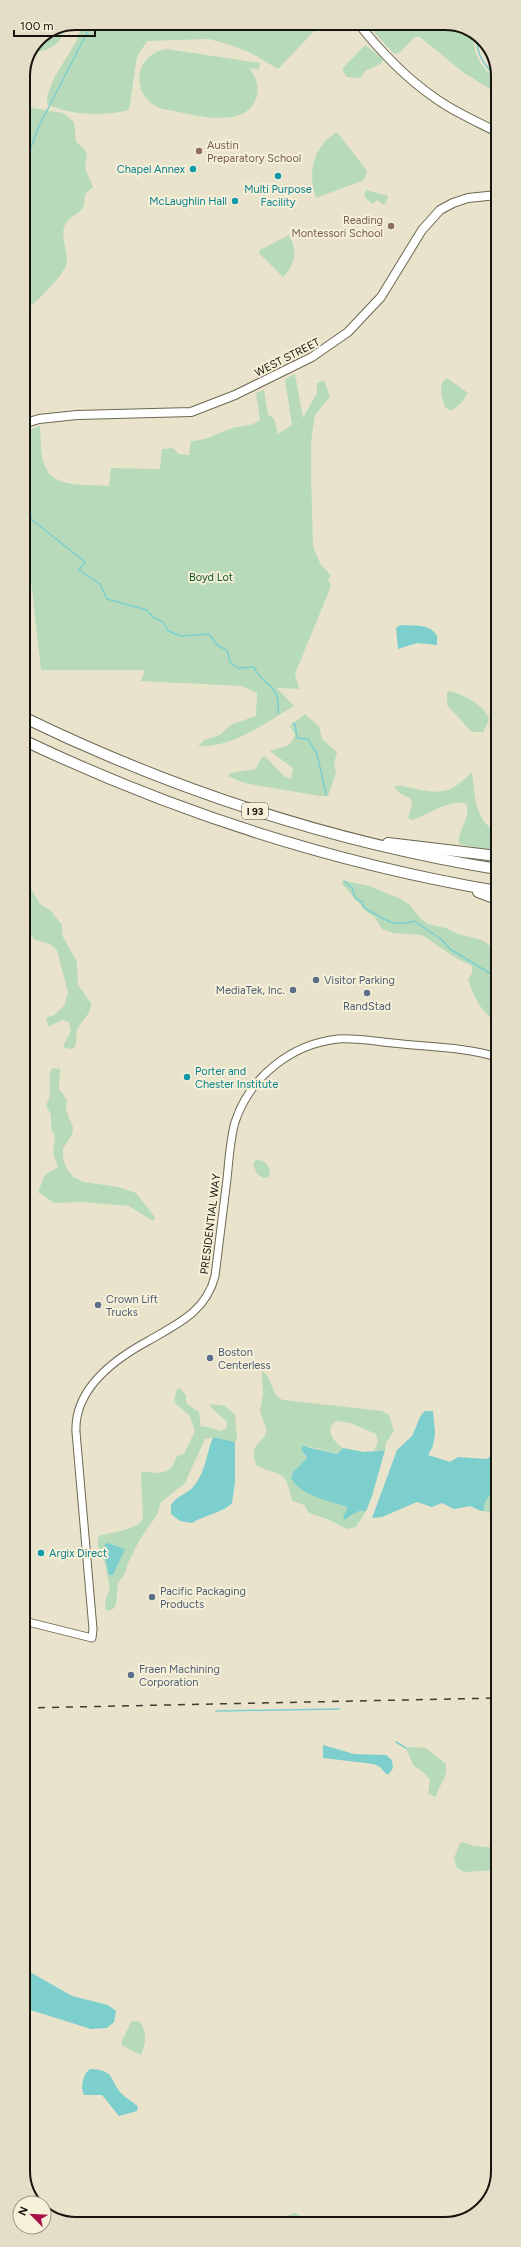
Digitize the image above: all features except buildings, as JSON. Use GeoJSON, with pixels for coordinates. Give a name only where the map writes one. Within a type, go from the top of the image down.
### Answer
{"type":"FeatureCollection","features":[{"type":"Feature","properties":{"kind":"highway","name":"I 93"},"geometry":{"type":"LineString","coordinates":[[30,720],[114,758],[191,789],[257,811],[365,842],[491,868]]}},
{"type":"Feature","properties":{"kind":"highway","name":"I 93"},"geometry":{"type":"LineString","coordinates":[[30,743],[128,787],[232,825],[339,857],[447,882],[491,890]]}},
{"type":"Feature","properties":{"kind":"highway"},"geometry":{"type":"LineString","coordinates":[[365,842],[405,844],[491,855]]}},
{"type":"Feature","properties":{"kind":"highway"},"geometry":{"type":"LineString","coordinates":[[447,882],[491,897]]}},
{"type":"Feature","properties":{"kind":"main road"},"geometry":{"type":"LineString","coordinates":[[365,30],[402,70],[435,98],[491,129]]}},
{"type":"Feature","properties":{"kind":"main road","name":"WEST STREET"},"geometry":{"type":"LineString","coordinates":[[30,422],[39,419],[77,415],[191,412],[235,395],[312,357],[348,332],[381,296],[422,230],[440,210],[453,202],[468,198],[491,196]]}},
{"type":"Feature","properties":{"kind":"street","name":"PRESIDENTIAL WAY"},"geometry":{"type":"LineString","coordinates":[[30,1622],[92,1638],[93,1629],[76,1432],[78,1410],[90,1387],[109,1369],[137,1347],[188,1318],[208,1295],[215,1276],[233,1132],[241,1108],[254,1086],[274,1065],[295,1052],[318,1043],[338,1039],[434,1048],[491,1057]]}},
{"type":"Feature","properties":{"kind":"green space"},"geometry":{"type":"Polygon","coordinates":[[[80,30],[315,30],[278,69],[251,53],[209,39],[147,41],[137,57],[129,110],[99,114],[77,113],[47,104],[52,82],[75,44],[80,30]]]}},
{"type":"Feature","properties":{"kind":"green space"},"geometry":{"type":"Polygon","coordinates":[[[372,30],[448,30],[463,34],[474,40],[475,49],[482,66],[491,74],[491,89],[464,73],[420,37],[414,37],[401,52],[394,54],[372,30]]]}},
{"type":"Feature","properties":{"kind":"green space"},"geometry":{"type":"Polygon","coordinates":[[[64,32],[62,37],[55,45],[37,52],[50,38],[64,32]]]}},
{"type":"Feature","properties":{"kind":"green space"},"geometry":{"type":"Polygon","coordinates":[[[365,45],[383,59],[382,63],[365,71],[360,78],[347,77],[342,69],[365,45]]]}},
{"type":"Feature","properties":{"kind":"green space"},"geometry":{"type":"Polygon","coordinates":[[[166,49],[260,63],[259,69],[249,68],[255,78],[258,89],[257,96],[251,107],[242,114],[216,118],[163,109],[152,104],[145,97],[140,88],[139,78],[141,68],[155,53],[166,49]]]}},
{"type":"Feature","properties":{"kind":"green space"},"geometry":{"type":"Polygon","coordinates":[[[30,108],[63,113],[74,122],[76,141],[87,153],[85,168],[93,187],[85,194],[84,206],[82,209],[69,219],[65,225],[63,238],[67,255],[66,265],[50,288],[30,306],[30,108]]]}},
{"type":"Feature","properties":{"kind":"green space"},"geometry":{"type":"Polygon","coordinates":[[[337,132],[367,171],[364,180],[316,198],[312,178],[314,160],[322,145],[337,132]]]}},
{"type":"Feature","properties":{"kind":"green space"},"geometry":{"type":"Polygon","coordinates":[[[366,190],[388,196],[384,205],[377,200],[373,204],[366,199],[364,195],[366,190]]]}},
{"type":"Feature","properties":{"kind":"green space"},"geometry":{"type":"Polygon","coordinates":[[[289,235],[294,246],[294,257],[293,262],[283,277],[259,253],[260,250],[289,235]]]}},
{"type":"Feature","properties":{"kind":"green space","name":"Boyd Lot"},"geometry":{"type":"Polygon","coordinates":[[[295,374],[303,418],[317,393],[317,383],[324,380],[330,397],[315,415],[311,442],[311,473],[313,547],[320,563],[331,576],[328,579],[331,586],[295,674],[299,689],[277,688],[294,706],[260,727],[236,739],[211,746],[198,746],[204,740],[220,735],[230,725],[256,716],[257,693],[242,686],[141,681],[145,670],[41,670],[30,572],[30,429],[40,426],[43,462],[49,473],[56,479],[72,484],[109,486],[111,468],[160,469],[162,449],[173,448],[179,454],[189,455],[191,441],[209,438],[227,430],[250,425],[260,420],[256,393],[264,390],[268,415],[274,418],[278,434],[292,425],[285,379],[295,374]]]}},
{"type":"Feature","properties":{"kind":"green space"},"geometry":{"type":"Polygon","coordinates":[[[447,378],[468,393],[461,403],[451,411],[445,407],[441,391],[442,383],[447,378]]]}},
{"type":"Feature","properties":{"kind":"green space"},"geometry":{"type":"Polygon","coordinates":[[[450,691],[468,698],[484,710],[489,720],[483,732],[472,732],[447,705],[447,693],[450,691]]]}},
{"type":"Feature","properties":{"kind":"green space"},"geometry":{"type":"Polygon","coordinates":[[[305,714],[319,726],[322,739],[337,752],[334,764],[336,773],[328,796],[320,796],[244,783],[228,776],[230,773],[256,769],[261,758],[265,756],[284,776],[291,779],[293,768],[270,751],[285,747],[291,743],[295,735],[290,726],[305,714]]]}},
{"type":"Feature","properties":{"kind":"green space"},"geometry":{"type":"Polygon","coordinates":[[[472,772],[477,806],[484,820],[491,829],[491,851],[459,844],[460,835],[467,816],[467,805],[455,803],[411,820],[408,817],[412,805],[411,799],[401,794],[394,787],[403,786],[439,792],[452,788],[472,772]]]}},
{"type":"Feature","properties":{"kind":"green space"},"geometry":{"type":"Polygon","coordinates":[[[346,881],[369,886],[401,899],[410,905],[420,918],[428,924],[446,928],[458,934],[482,940],[491,946],[491,1017],[479,1004],[468,980],[472,973],[472,966],[456,958],[422,935],[393,933],[382,929],[374,916],[368,913],[342,882],[346,881]]]}},
{"type":"Feature","properties":{"kind":"green space"},"geometry":{"type":"Polygon","coordinates":[[[30,887],[40,904],[51,911],[62,925],[62,935],[77,962],[78,985],[91,1003],[90,1011],[76,1034],[73,1049],[65,1048],[63,1046],[71,1031],[69,1022],[62,1020],[49,1027],[46,1018],[54,1015],[64,1006],[68,993],[57,950],[50,944],[35,940],[30,933],[30,887]]]}},
{"type":"Feature","properties":{"kind":"green space"},"geometry":{"type":"Polygon","coordinates":[[[52,1068],[60,1069],[59,1089],[67,1100],[66,1110],[73,1127],[72,1135],[63,1148],[63,1159],[67,1169],[73,1177],[84,1182],[119,1187],[136,1193],[154,1216],[155,1219],[153,1221],[129,1206],[81,1202],[54,1203],[38,1192],[45,1175],[58,1167],[53,1153],[55,1136],[51,1129],[51,1115],[46,1105],[50,1096],[50,1073],[52,1068]]]}},
{"type":"Feature","properties":{"kind":"green space"},"geometry":{"type":"Polygon","coordinates":[[[256,1160],[264,1162],[268,1166],[270,1174],[268,1177],[263,1178],[257,1174],[253,1164],[256,1160]]]}},
{"type":"Feature","properties":{"kind":"green space"},"geometry":{"type":"Polygon","coordinates":[[[262,1371],[268,1377],[276,1394],[283,1400],[382,1411],[389,1415],[394,1431],[386,1443],[385,1450],[374,1450],[378,1442],[376,1434],[350,1423],[336,1421],[332,1424],[332,1436],[336,1443],[343,1448],[337,1454],[308,1446],[304,1454],[307,1460],[293,1472],[291,1478],[295,1484],[308,1493],[345,1506],[349,1518],[359,1511],[366,1511],[356,1527],[347,1529],[327,1519],[309,1513],[304,1505],[292,1501],[288,1484],[282,1476],[257,1466],[254,1459],[254,1449],[267,1430],[260,1411],[263,1394],[262,1371]]]}},
{"type":"Feature","properties":{"kind":"green space"},"geometry":{"type":"Polygon","coordinates":[[[177,1388],[181,1389],[186,1395],[186,1403],[199,1412],[201,1427],[204,1426],[221,1431],[227,1428],[227,1422],[210,1406],[211,1404],[225,1406],[235,1415],[237,1439],[235,1442],[213,1437],[205,1439],[185,1483],[161,1502],[157,1515],[140,1539],[128,1563],[125,1573],[118,1583],[116,1604],[113,1609],[106,1611],[105,1602],[110,1588],[105,1563],[98,1547],[99,1536],[129,1529],[143,1519],[141,1472],[158,1473],[167,1471],[171,1468],[177,1456],[184,1454],[195,1431],[190,1416],[174,1402],[177,1388]]]}},
{"type":"Feature","properties":{"kind":"green space"},"geometry":{"type":"Polygon","coordinates":[[[491,1494],[491,1513],[484,1511],[485,1502],[491,1494]]]}},
{"type":"Feature","properties":{"kind":"green space"},"geometry":{"type":"Polygon","coordinates":[[[406,1748],[426,1748],[446,1764],[445,1778],[437,1792],[436,1797],[428,1794],[430,1780],[424,1773],[413,1765],[406,1748]]]}},
{"type":"Feature","properties":{"kind":"green space"},"geometry":{"type":"Polygon","coordinates":[[[463,1842],[474,1846],[491,1847],[491,1870],[464,1872],[457,1868],[454,1858],[460,1843],[463,1842]]]}},
{"type":"Feature","properties":{"kind":"green space"},"geometry":{"type":"Polygon","coordinates":[[[131,2022],[140,2022],[145,2034],[145,2042],[141,2055],[123,2046],[121,2043],[131,2022]]]}},
{"type":"Feature","properties":{"kind":"green space"},"geometry":{"type":"Polygon","coordinates":[[[295,2213],[303,2217],[282,2217],[295,2213]]]}},
{"type":"Feature","properties":{"kind":"water"},"geometry":{"type":"Polygon","coordinates":[[[400,625],[421,626],[430,629],[437,636],[437,645],[417,643],[398,649],[396,628],[400,625]]]}},
{"type":"Feature","properties":{"kind":"water"},"geometry":{"type":"Polygon","coordinates":[[[425,1411],[433,1411],[435,1433],[433,1446],[428,1455],[450,1462],[458,1457],[487,1459],[491,1455],[491,1494],[485,1502],[484,1511],[470,1506],[454,1509],[442,1503],[432,1507],[417,1502],[382,1517],[372,1518],[397,1450],[412,1436],[421,1415],[425,1411]]]}},
{"type":"Feature","properties":{"kind":"water"},"geometry":{"type":"Polygon","coordinates":[[[213,1437],[235,1442],[235,1482],[232,1503],[219,1512],[192,1523],[180,1521],[171,1514],[171,1505],[176,1499],[193,1487],[201,1475],[213,1437]]]}},
{"type":"Feature","properties":{"kind":"water"},"geometry":{"type":"Polygon","coordinates":[[[303,1446],[337,1454],[343,1448],[364,1452],[385,1450],[372,1496],[366,1511],[359,1511],[344,1520],[343,1517],[347,1509],[345,1506],[308,1493],[295,1484],[291,1478],[293,1472],[307,1458],[301,1449],[303,1446]]]}},
{"type":"Feature","properties":{"kind":"water"},"geometry":{"type":"Polygon","coordinates":[[[108,1543],[125,1549],[113,1575],[109,1575],[104,1551],[105,1544],[108,1543]]]}},
{"type":"Feature","properties":{"kind":"water"},"geometry":{"type":"Polygon","coordinates":[[[323,1745],[354,1754],[386,1755],[392,1760],[393,1768],[389,1774],[386,1774],[380,1767],[374,1764],[323,1758],[323,1745]]]}},
{"type":"Feature","properties":{"kind":"water"},"geometry":{"type":"Polygon","coordinates":[[[30,1972],[72,1996],[108,2005],[116,2011],[114,2022],[107,2028],[91,2029],[30,2010],[30,1972]]]}},
{"type":"Feature","properties":{"kind":"water"},"geometry":{"type":"Polygon","coordinates":[[[90,2069],[104,2071],[111,2076],[121,2093],[138,2107],[137,2111],[119,2116],[102,2095],[84,2095],[82,2088],[83,2081],[90,2069]]]}},
{"type":"Feature","properties":{"kind":"waterway"},"geometry":{"type":"LineString","coordinates":[[30,150],[38,128],[88,30]]}},
{"type":"Feature","properties":{"kind":"waterway"},"geometry":{"type":"LineString","coordinates":[[477,44],[479,54],[490,71]]}},
{"type":"Feature","properties":{"kind":"waterway"},"geometry":{"type":"LineString","coordinates":[[30,510],[31,519],[85,562],[79,570],[100,584],[107,599],[147,610],[153,617],[163,622],[168,631],[181,636],[209,634],[218,646],[227,650],[230,662],[238,668],[254,667],[262,679],[274,690],[277,695],[278,713]]}},
{"type":"Feature","properties":{"kind":"waterway"},"geometry":{"type":"LineString","coordinates":[[293,723],[295,724],[297,738],[308,739],[317,754],[326,794]]}},
{"type":"Feature","properties":{"kind":"waterway"},"geometry":{"type":"LineString","coordinates":[[344,881],[352,888],[355,898],[362,902],[364,908],[393,923],[399,924],[414,921],[441,939],[450,949],[491,974]]}},
{"type":"Feature","properties":{"kind":"waterway"},"geometry":{"type":"LineString","coordinates":[[216,1711],[339,1709]]}},
{"type":"Feature","properties":{"kind":"waterway"},"geometry":{"type":"LineString","coordinates":[[396,1742],[406,1748]]}},
{"type":"Feature","properties":{"kind":"railway"},"geometry":{"type":"LineString","coordinates":[[30,1708],[491,1698]]}},
{"type":"Feature","properties":{"kind":"place","name":"Austin Preparatory School"},"geometry":{"type":"Point","coordinates":[199,151]}},
{"type":"Feature","properties":{"kind":"place","name":"Chapel Annex"},"geometry":{"type":"Point","coordinates":[193,169]}},
{"type":"Feature","properties":{"kind":"place","name":"Multi Purpose Facility"},"geometry":{"type":"Point","coordinates":[278,176]}},
{"type":"Feature","properties":{"kind":"place","name":"McLaughlin Hall"},"geometry":{"type":"Point","coordinates":[235,201]}},
{"type":"Feature","properties":{"kind":"place","name":"Reading Montessori School"},"geometry":{"type":"Point","coordinates":[391,226]}},
{"type":"Feature","properties":{"kind":"place","name":"Visitor Parking"},"geometry":{"type":"Point","coordinates":[316,980]}},
{"type":"Feature","properties":{"kind":"place","name":"MediaTek, Inc."},"geometry":{"type":"Point","coordinates":[293,990]}},
{"type":"Feature","properties":{"kind":"place","name":"RandStad"},"geometry":{"type":"Point","coordinates":[367,993]}},
{"type":"Feature","properties":{"kind":"place","name":"Porter and Chester Institute"},"geometry":{"type":"Point","coordinates":[187,1077]}},
{"type":"Feature","properties":{"kind":"place","name":"Crown Lift Trucks"},"geometry":{"type":"Point","coordinates":[98,1305]}},
{"type":"Feature","properties":{"kind":"place","name":"Boston Centerless"},"geometry":{"type":"Point","coordinates":[210,1358]}},
{"type":"Feature","properties":{"kind":"place","name":"Argix Direct"},"geometry":{"type":"Point","coordinates":[41,1553]}},
{"type":"Feature","properties":{"kind":"place","name":"Pacific Packaging Products"},"geometry":{"type":"Point","coordinates":[152,1597]}},
{"type":"Feature","properties":{"kind":"place","name":"Fraen Machining Corporation"},"geometry":{"type":"Point","coordinates":[131,1675]}}]}
